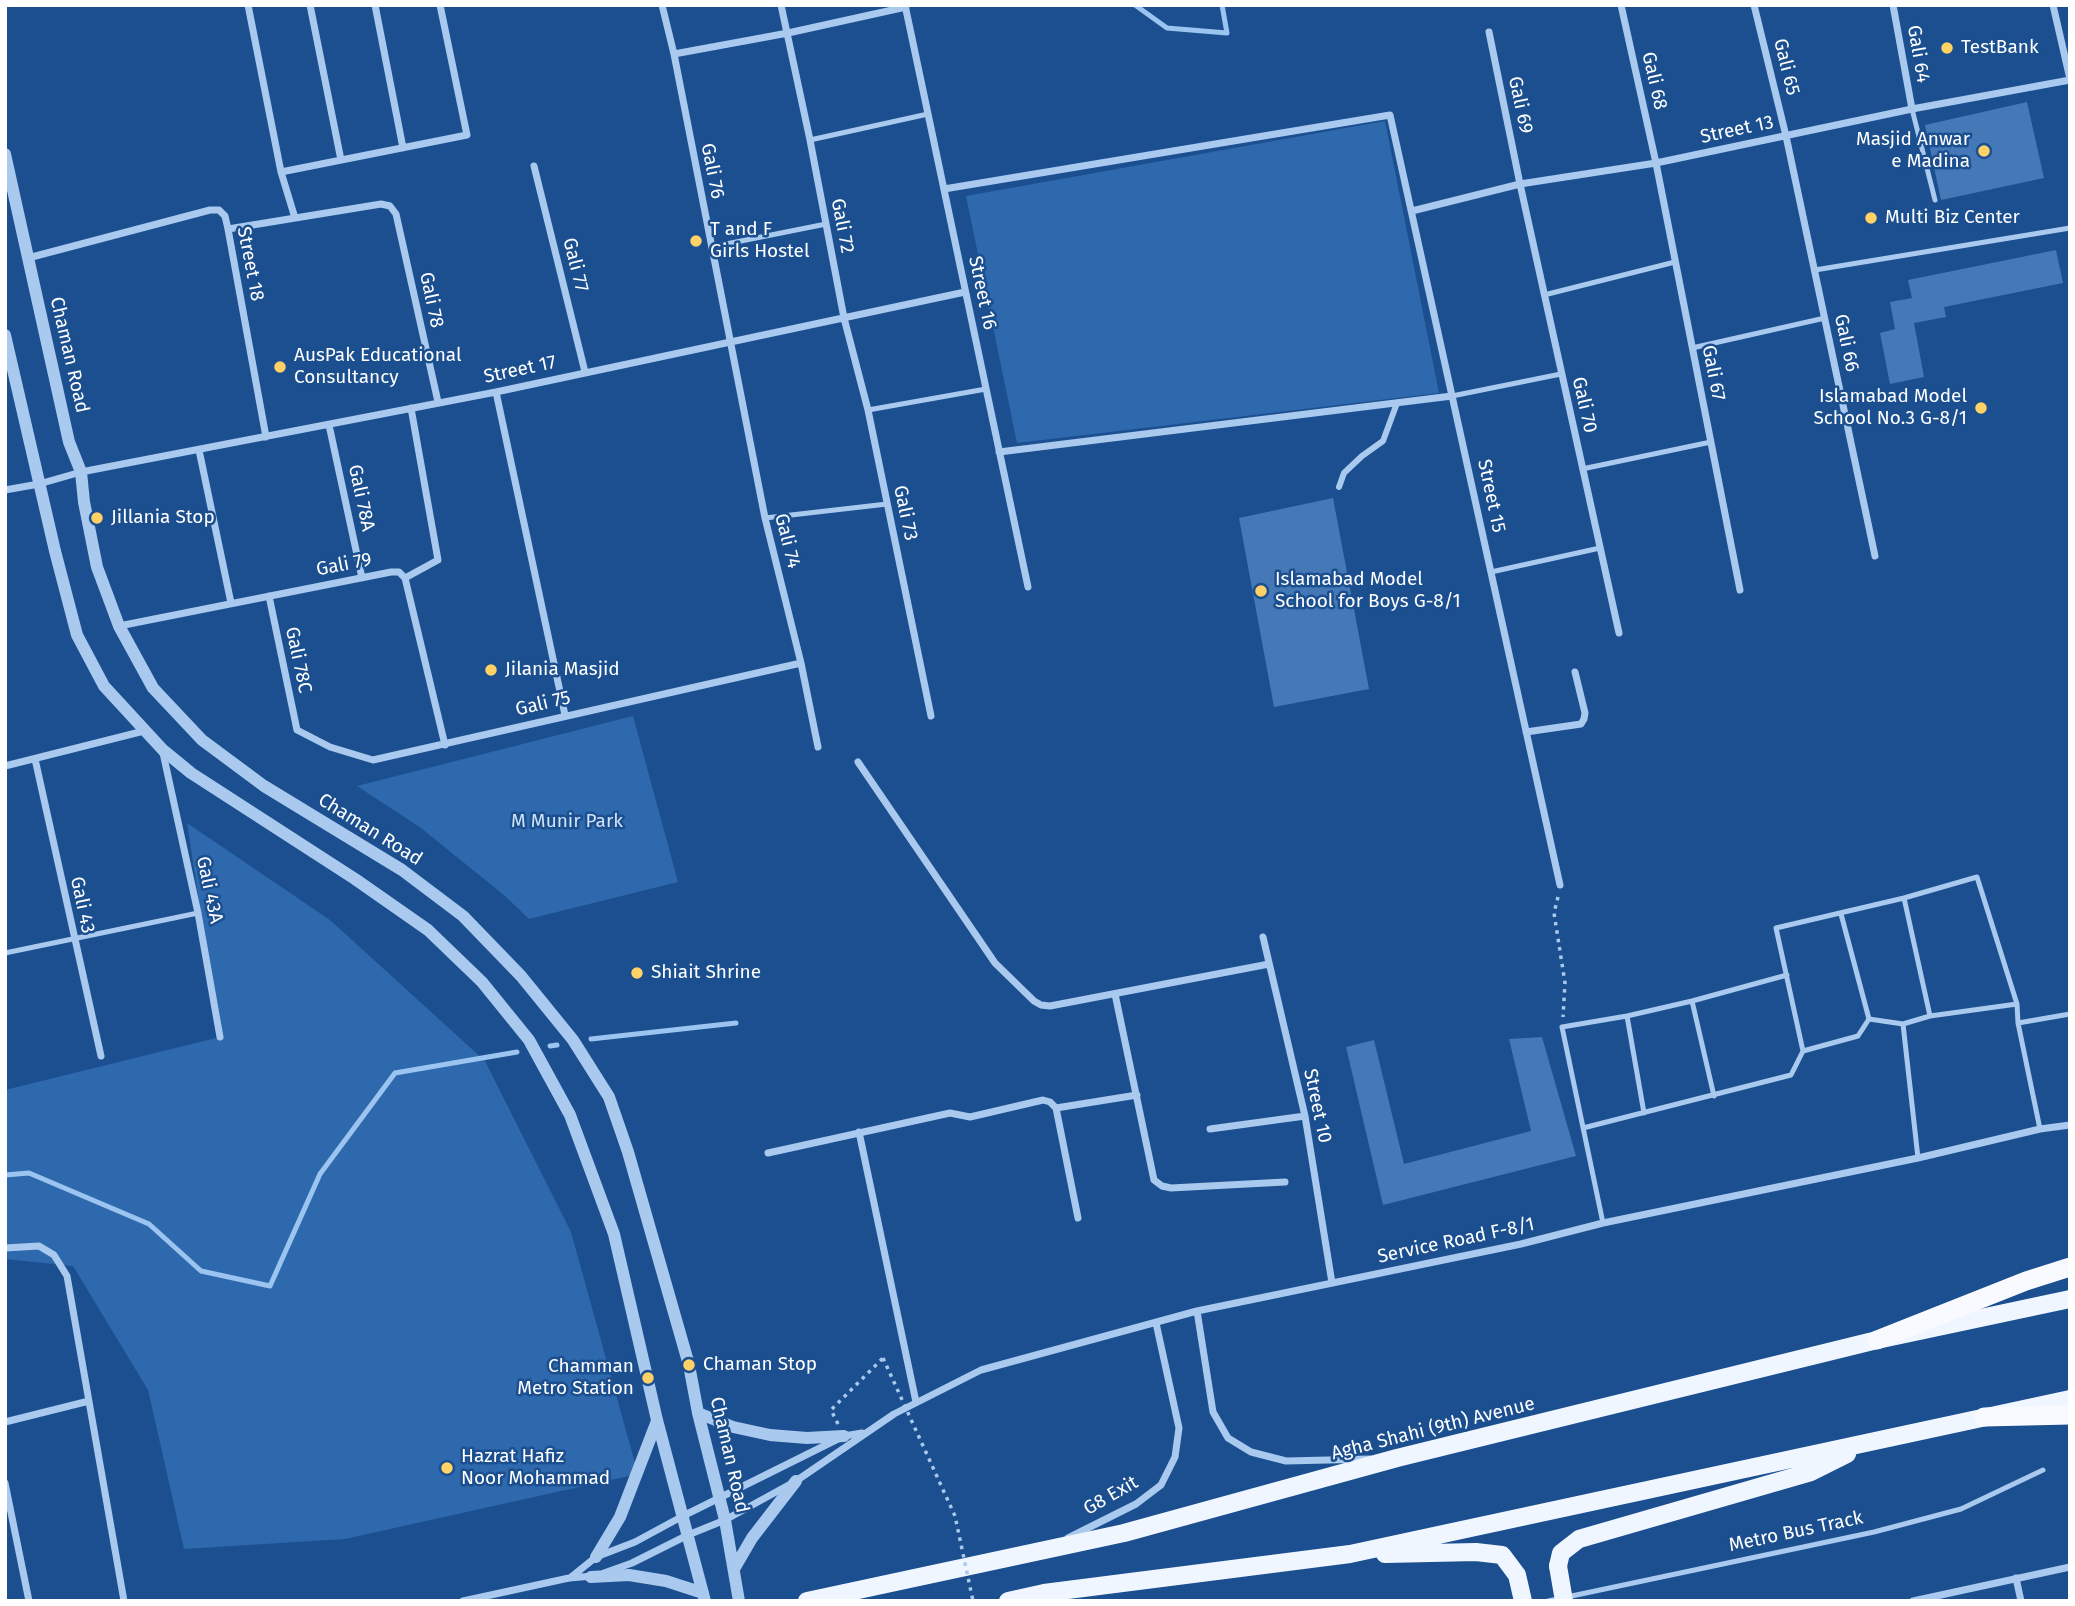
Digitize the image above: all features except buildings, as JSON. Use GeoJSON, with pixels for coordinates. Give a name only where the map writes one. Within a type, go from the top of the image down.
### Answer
{"type":"FeatureCollection","features":[{"type":"Feature","properties":{"kind":"highway"},"geometry":{"type":"LineString","coordinates":[[1877,1340],[2026,1281],[2070,1267]]}},
{"type":"Feature","properties":{"kind":"highway"},"geometry":{"type":"LineString","coordinates":[[1984,1417],[2070,1415]]}},
{"type":"Feature","properties":{"kind":"main road","name":"Agha Shahi (9th) Avenue"},"geometry":{"type":"LineString","coordinates":[[807,1601],[1124,1533],[1396,1458],[1877,1340],[2070,1298]]}},
{"type":"Feature","properties":{"kind":"main road"},"geometry":{"type":"LineString","coordinates":[[1008,1601],[1044,1593],[1350,1554],[2070,1399]]}},
{"type":"Feature","properties":{"kind":"main road"},"geometry":{"type":"LineString","coordinates":[[1564,1601],[1558,1566],[1561,1553],[1579,1539],[1811,1472],[1872,1442]]}},
{"type":"Feature","properties":{"kind":"main road"},"geometry":{"type":"LineString","coordinates":[[1350,1554],[1476,1552],[1502,1555],[1517,1575],[1523,1601]]}},
{"type":"Feature","properties":{"kind":"street"},"geometry":{"type":"LineString","coordinates":[[228,229],[295,218],[281,172],[248,5]]}},
{"type":"Feature","properties":{"kind":"street"},"geometry":{"type":"LineString","coordinates":[[310,5],[341,160]]}},
{"type":"Feature","properties":{"kind":"street"},"geometry":{"type":"LineString","coordinates":[[375,5],[403,148]]}},
{"type":"Feature","properties":{"kind":"street"},"geometry":{"type":"LineString","coordinates":[[281,172],[467,135],[440,5]]}},
{"type":"Feature","properties":{"kind":"street","name":"Gali 76"},"geometry":{"type":"LineString","coordinates":[[662,5],[731,343]]}},
{"type":"Feature","properties":{"kind":"street"},"geometry":{"type":"LineString","coordinates":[[782,5],[788,33]]}},
{"type":"Feature","properties":{"kind":"street","name":"Gali 68"},"geometry":{"type":"LineString","coordinates":[[1621,5],[1656,163]]}},
{"type":"Feature","properties":{"kind":"street","name":"Gali 65"},"geometry":{"type":"LineString","coordinates":[[1754,5],[1786,136]]}},
{"type":"Feature","properties":{"kind":"street","name":"Gali 64"},"geometry":{"type":"LineString","coordinates":[[1893,5],[1912,109]]}},
{"type":"Feature","properties":{"kind":"street"},"geometry":{"type":"LineString","coordinates":[[2053,5],[2070,80]]}},
{"type":"Feature","properties":{"kind":"street"},"geometry":{"type":"LineString","coordinates":[[674,54],[788,33],[905,6]]}},
{"type":"Feature","properties":{"kind":"street","name":"Street 16"},"geometry":{"type":"LineString","coordinates":[[905,6],[1028,587]]}},
{"type":"Feature","properties":{"kind":"street","name":"Gali 69"},"geometry":{"type":"LineString","coordinates":[[1489,32],[1520,184]]}},
{"type":"Feature","properties":{"kind":"street","name":"Gali 72"},"geometry":{"type":"LineString","coordinates":[[788,33],[844,318]]}},
{"type":"Feature","properties":{"kind":"street","name":"Street 13"},"geometry":{"type":"LineString","coordinates":[[1412,211],[1520,184],[1656,163],[1912,109],[2070,80]]}},
{"type":"Feature","properties":{"kind":"street","name":"Street 15"},"geometry":{"type":"LineString","coordinates":[[944,189],[1390,115],[1560,885]]}},
{"type":"Feature","properties":{"kind":"street","name":"Gali 66"},"geometry":{"type":"LineString","coordinates":[[1786,136],[1875,556]]}},
{"type":"Feature","properties":{"kind":"street","name":"Chaman Road"},"geometry":{"type":"LineString","coordinates":[[5,154],[69,442],[80,472],[97,567],[120,626],[153,688],[202,740],[264,786],[401,870],[463,916],[521,976],[573,1040],[609,1097],[628,1152],[690,1365],[698,1413],[725,1520],[739,1601]]}},
{"type":"Feature","properties":{"kind":"street","name":"Gali 67"},"geometry":{"type":"LineString","coordinates":[[1656,163],[1740,590]]}},
{"type":"Feature","properties":{"kind":"street","name":"Gali 77"},"geometry":{"type":"LineString","coordinates":[[534,166],[585,372]]}},
{"type":"Feature","properties":{"kind":"street","name":"Gali 70"},"geometry":{"type":"LineString","coordinates":[[1520,184],[1619,633]]}},
{"type":"Feature","properties":{"kind":"street","name":"Gali 78"},"geometry":{"type":"LineString","coordinates":[[295,218],[381,204],[390,206],[396,214],[438,402]]}},
{"type":"Feature","properties":{"kind":"street","name":"Street 18"},"geometry":{"type":"LineString","coordinates":[[28,258],[210,210],[219,210],[225,216],[228,229],[266,437]]}},
{"type":"Feature","properties":{"kind":"street","name":"Street 17"},"geometry":{"type":"LineString","coordinates":[[5,490],[39,484],[80,472],[495,392],[965,292]]}},
{"type":"Feature","properties":{"kind":"street","name":"Gali 73"},"geometry":{"type":"LineString","coordinates":[[844,318],[868,410],[931,716]]}},
{"type":"Feature","properties":{"kind":"street"},"geometry":{"type":"LineString","coordinates":[[5,335],[76,635],[104,686],[144,731],[191,773],[355,879],[428,930],[482,982],[529,1040],[570,1115],[614,1234],[657,1420],[704,1597]]}},
{"type":"Feature","properties":{"kind":"street","name":"Gali 74"},"geometry":{"type":"LineString","coordinates":[[731,343],[765,518],[802,663],[818,747]]}},
{"type":"Feature","properties":{"kind":"street"},"geometry":{"type":"LineString","coordinates":[[495,392],[565,715]]}},
{"type":"Feature","properties":{"kind":"street"},"geometry":{"type":"LineString","coordinates":[[999,452],[1452,396]]}},
{"type":"Feature","properties":{"kind":"street"},"geometry":{"type":"LineString","coordinates":[[1339,487],[1344,473],[1383,441],[1397,402]]}},
{"type":"Feature","properties":{"kind":"street"},"geometry":{"type":"LineString","coordinates":[[411,408],[438,560],[405,578],[445,745]]}},
{"type":"Feature","properties":{"kind":"street","name":"Gali 78A"},"geometry":{"type":"LineString","coordinates":[[329,425],[362,578]]}},
{"type":"Feature","properties":{"kind":"street"},"geometry":{"type":"LineString","coordinates":[[199,450],[232,603]]}},
{"type":"Feature","properties":{"kind":"street","name":"Gali 79"},"geometry":{"type":"LineString","coordinates":[[120,626],[391,572],[399,572],[405,578]]}},
{"type":"Feature","properties":{"kind":"street","name":"Gali 78C"},"geometry":{"type":"LineString","coordinates":[[268,596],[297,730]]}},
{"type":"Feature","properties":{"kind":"street","name":"Gali 75"},"geometry":{"type":"LineString","coordinates":[[297,730],[330,747],[373,760],[802,663]]}},
{"type":"Feature","properties":{"kind":"street"},"geometry":{"type":"LineString","coordinates":[[1526,732],[1581,724],[1585,713],[1575,672]]}},
{"type":"Feature","properties":{"kind":"street"},"geometry":{"type":"LineString","coordinates":[[5,766],[144,731]]}},
{"type":"Feature","properties":{"kind":"street","name":"Gali 43A"},"geometry":{"type":"LineString","coordinates":[[163,750],[198,913],[220,1037]]}},
{"type":"Feature","properties":{"kind":"street","name":"Gali 43"},"geometry":{"type":"LineString","coordinates":[[35,760],[101,1056]]}},
{"type":"Feature","properties":{"kind":"street"},"geometry":{"type":"LineString","coordinates":[[858,762],[995,963],[1034,1001],[1050,1006],[1269,964]]}},
{"type":"Feature","properties":{"kind":"street","name":"Street 10"},"geometry":{"type":"LineString","coordinates":[[1263,936],[1305,1116],[1332,1283]]}},
{"type":"Feature","properties":{"kind":"street"},"geometry":{"type":"LineString","coordinates":[[1115,994],[1154,1180],[1171,1188],[1285,1182]]}},
{"type":"Feature","properties":{"kind":"street"},"geometry":{"type":"LineString","coordinates":[[1056,1108],[1138,1095]]}},
{"type":"Feature","properties":{"kind":"street"},"geometry":{"type":"LineString","coordinates":[[768,1153],[950,1113],[970,1117],[1044,1100],[1056,1108],[1078,1219]]}},
{"type":"Feature","properties":{"kind":"street"},"geometry":{"type":"LineString","coordinates":[[1210,1129],[1305,1116]]}},
{"type":"Feature","properties":{"kind":"street","name":"Service Road F-8/1"},"geometry":{"type":"LineString","coordinates":[[463,1601],[569,1578],[591,1577],[632,1563],[725,1520],[796,1481],[863,1433],[916,1402],[981,1370],[1197,1311],[1521,1244],[1603,1223],[1918,1158],[2040,1129],[2070,1125]]}},
{"type":"Feature","properties":{"kind":"street"},"geometry":{"type":"LineString","coordinates":[[859,1132],[916,1402]]}},
{"type":"Feature","properties":{"kind":"street"},"geometry":{"type":"LineString","coordinates":[[5,1248],[39,1246],[54,1255],[67,1276],[124,1601]]}},
{"type":"Feature","properties":{"kind":"street"},"geometry":{"type":"LineString","coordinates":[[1197,1311],[1213,1412],[1228,1438],[1251,1452],[1286,1461],[1396,1458]]}},
{"type":"Feature","properties":{"kind":"street","name":"G8 Exit"},"geometry":{"type":"LineString","coordinates":[[1040,1552],[1136,1504],[1161,1485],[1175,1457],[1179,1428],[1156,1323]]}},
{"type":"Feature","properties":{"kind":"street"},"geometry":{"type":"LineString","coordinates":[[5,1422],[89,1401]]}},
{"type":"Feature","properties":{"kind":"street"},"geometry":{"type":"LineString","coordinates":[[698,1413],[733,1427],[770,1435],[807,1438],[844,1436]]}},
{"type":"Feature","properties":{"kind":"street"},"geometry":{"type":"LineString","coordinates":[[596,1558],[620,1517],[657,1420]]}},
{"type":"Feature","properties":{"kind":"street","name":"Service Road F-8/1"},"geometry":{"type":"LineString","coordinates":[[569,1578],[596,1558],[635,1542],[844,1436],[863,1433]]}},
{"type":"Feature","properties":{"kind":"street"},"geometry":{"type":"LineString","coordinates":[[734,1575],[752,1538],[796,1481]]}},
{"type":"Feature","properties":{"kind":"street"},"geometry":{"type":"LineString","coordinates":[[5,1483],[29,1601]]}},
{"type":"Feature","properties":{"kind":"street"},"geometry":{"type":"LineString","coordinates":[[1913,1601],[2070,1567]]}},
{"type":"Feature","properties":{"kind":"street"},"geometry":{"type":"LineString","coordinates":[[591,1577],[629,1575],[666,1581],[704,1597]]}},
{"type":"Feature","properties":{"kind":"street"},"geometry":{"type":"LineString","coordinates":[[2016,1578],[2021,1601]]}},
{"type":"Feature","properties":{"kind":"lane"},"geometry":{"type":"LineString","coordinates":[[1912,109],[1935,200]]}},
{"type":"Feature","properties":{"kind":"lane"},"geometry":{"type":"LineString","coordinates":[[810,140],[928,114]]}},
{"type":"Feature","properties":{"kind":"lane"},"geometry":{"type":"LineString","coordinates":[[711,247],[826,224]]}},
{"type":"Feature","properties":{"kind":"lane"},"geometry":{"type":"LineString","coordinates":[[1815,270],[2070,228]]}},
{"type":"Feature","properties":{"kind":"lane"},"geometry":{"type":"LineString","coordinates":[[1544,295],[1675,262]]}},
{"type":"Feature","properties":{"kind":"lane"},"geometry":{"type":"LineString","coordinates":[[1692,348],[1825,318]]}},
{"type":"Feature","properties":{"kind":"lane"},"geometry":{"type":"LineString","coordinates":[[1452,396],[1561,374]]}},
{"type":"Feature","properties":{"kind":"lane"},"geometry":{"type":"LineString","coordinates":[[868,410],[986,389]]}},
{"type":"Feature","properties":{"kind":"lane"},"geometry":{"type":"LineString","coordinates":[[1583,469],[1711,442]]}},
{"type":"Feature","properties":{"kind":"lane"},"geometry":{"type":"LineString","coordinates":[[765,518],[887,505]]}},
{"type":"Feature","properties":{"kind":"lane"},"geometry":{"type":"LineString","coordinates":[[1491,572],[1600,548]]}},
{"type":"Feature","properties":{"kind":"lane"},"geometry":{"type":"LineString","coordinates":[[1583,1129],[1791,1075],[1803,1051],[1776,928],[1841,914],[1977,877],[2017,1004],[2018,1023],[2040,1129]]}},
{"type":"Feature","properties":{"kind":"lane"},"geometry":{"type":"LineString","coordinates":[[1904,898],[1930,1016]]}},
{"type":"Feature","properties":{"kind":"lane"},"geometry":{"type":"LineString","coordinates":[[5,953],[198,913]]}},
{"type":"Feature","properties":{"kind":"lane"},"geometry":{"type":"LineString","coordinates":[[1803,1051],[1858,1036],[1869,1019],[1841,914]]}},
{"type":"Feature","properties":{"kind":"lane"},"geometry":{"type":"LineString","coordinates":[[1603,1223],[1562,1027],[1692,1001],[1787,975]]}},
{"type":"Feature","properties":{"kind":"lane"},"geometry":{"type":"LineString","coordinates":[[1692,1001],[1714,1096]]}},
{"type":"Feature","properties":{"kind":"lane"},"geometry":{"type":"LineString","coordinates":[[1869,1019],[1903,1024],[1930,1016],[2017,1004]]}},
{"type":"Feature","properties":{"kind":"lane"},"geometry":{"type":"LineString","coordinates":[[2018,1023],[2070,1014]]}},
{"type":"Feature","properties":{"kind":"lane"},"geometry":{"type":"LineString","coordinates":[[1627,1016],[1644,1113]]}},
{"type":"Feature","properties":{"kind":"lane"},"geometry":{"type":"LineString","coordinates":[[1903,1024],[1918,1158]]}},
{"type":"Feature","properties":{"kind":"lane","name":"Metro Bus Track"},"geometry":{"type":"LineString","coordinates":[[1548,1601],[1874,1532],[1961,1509],[2043,1470]]}},
{"type":"Feature","properties":{"kind":"path"},"geometry":{"type":"LineString","coordinates":[[1560,885],[1554,913],[1565,983],[1562,1027]]}},
{"type":"Feature","properties":{"kind":"path"},"geometry":{"type":"LineString","coordinates":[[831,1410],[883,1358],[955,1516],[973,1601]]}},
{"type":"Feature","properties":{"kind":"green space"},"geometry":{"type":"Polygon","coordinates":[[[1385,121],[1439,393],[1017,443],[966,196],[1385,121]]]}},
{"type":"Feature","properties":{"kind":"green space","name":"M Munir Park"},"geometry":{"type":"Polygon","coordinates":[[[633,716],[678,882],[529,919],[505,896],[421,828],[357,786],[633,716]]]}},
{"type":"Feature","properties":{"kind":"green space"},"geometry":{"type":"Polygon","coordinates":[[[187,823],[330,920],[485,1061],[571,1232],[638,1474],[345,1539],[184,1549],[148,1390],[73,1266],[5,1259],[5,1090],[220,1037],[187,823]]]}},
{"type":"Feature","properties":{"kind":"waterway"},"geometry":{"type":"LineString","coordinates":[[1135,5],[1167,28],[1227,33],[1222,5]]}},
{"type":"Feature","properties":{"kind":"waterway"},"geometry":{"type":"LineString","coordinates":[[591,1039],[736,1023]]}},
{"type":"Feature","properties":{"kind":"waterway"},"geometry":{"type":"LineString","coordinates":[[550,1046],[557,1045]]}},
{"type":"Feature","properties":{"kind":"waterway"},"geometry":{"type":"LineString","coordinates":[[5,1175],[29,1173],[149,1224],[201,1271],[270,1286],[320,1174],[395,1073],[517,1052]]}},
{"type":"Feature","properties":{"kind":"place","name":"TestBank"},"geometry":{"type":"Point","coordinates":[1947,48]}},
{"type":"Feature","properties":{"kind":"place","name":"Masjid Anwar e Madina"},"geometry":{"type":"Point","coordinates":[1984,151]}},
{"type":"Feature","properties":{"kind":"place","name":"Multi Biz Center"},"geometry":{"type":"Point","coordinates":[1871,218]}},
{"type":"Feature","properties":{"kind":"place","name":"T and F Girls Hostel"},"geometry":{"type":"Point","coordinates":[696,241]}},
{"type":"Feature","properties":{"kind":"place","name":"AusPak Educational Consultancy"},"geometry":{"type":"Point","coordinates":[280,367]}},
{"type":"Feature","properties":{"kind":"place","name":"Islamabad Model School No.3 G-8/1"},"geometry":{"type":"Point","coordinates":[1981,408]}},
{"type":"Feature","properties":{"kind":"place","name":"Jillania Stop"},"geometry":{"type":"Point","coordinates":[97,518]}},
{"type":"Feature","properties":{"kind":"place","name":"Islamabad Model School for Boys G-8/1"},"geometry":{"type":"Point","coordinates":[1261,591]}},
{"type":"Feature","properties":{"kind":"place","name":"Jilania Masjid"},"geometry":{"type":"Point","coordinates":[491,670]}},
{"type":"Feature","properties":{"kind":"place","name":"Shiait Shrine"},"geometry":{"type":"Point","coordinates":[637,973]}},
{"type":"Feature","properties":{"kind":"place","name":"Chaman Stop"},"geometry":{"type":"Point","coordinates":[689,1365]}},
{"type":"Feature","properties":{"kind":"place","name":"Chamman Metro Station"},"geometry":{"type":"Point","coordinates":[648,1378]}},
{"type":"Feature","properties":{"kind":"place","name":"Hazrat Hafiz Noor Mohammad"},"geometry":{"type":"Point","coordinates":[447,1468]}}]}
